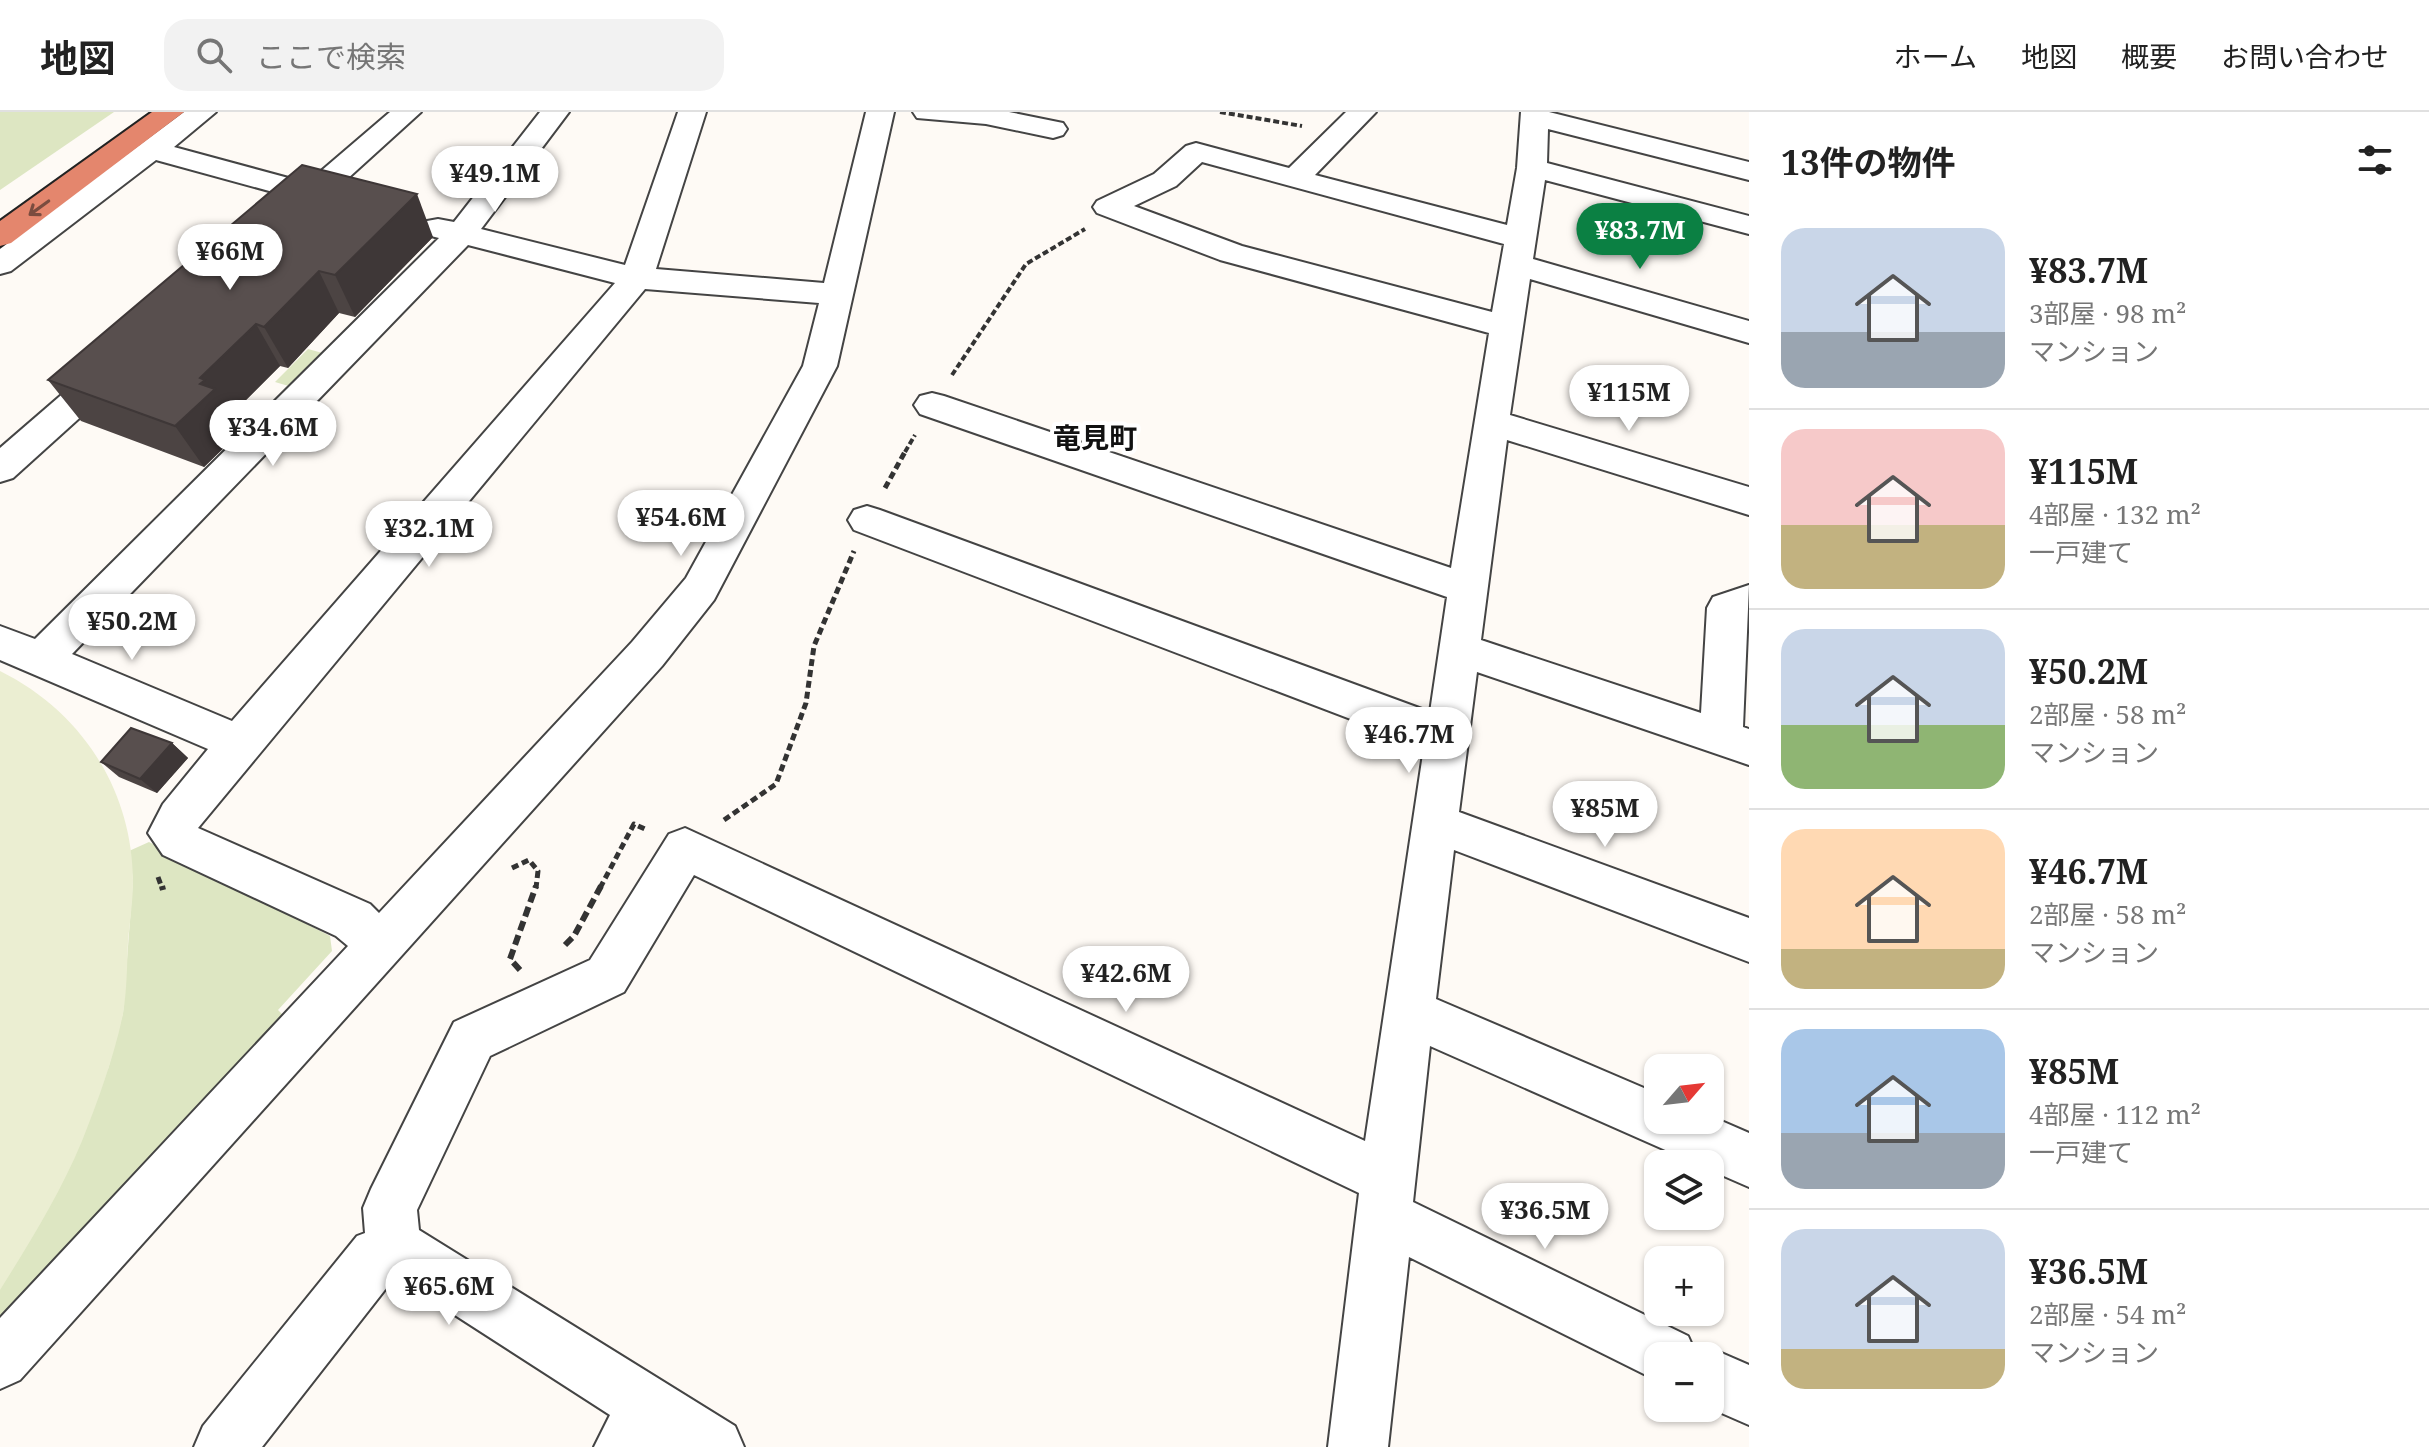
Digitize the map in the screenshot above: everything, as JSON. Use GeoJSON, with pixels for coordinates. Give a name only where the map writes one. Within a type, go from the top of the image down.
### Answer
{"type":"FeatureCollection","features":[{"type":"Feature","properties":{"kind":"highway"},"geometry":{"type":"LineString","coordinates":[[71,149],[123,112]]}},
{"type":"Feature","properties":{"kind":"highway"},"geometry":{"type":"LineString","coordinates":[[0,236],[170,112]]}},
{"type":"Feature","properties":{"kind":"street"},"geometry":{"type":"LineString","coordinates":[[0,264],[202,112]]}},
{"type":"Feature","properties":{"kind":"street"},"geometry":{"type":"LineString","coordinates":[[270,231],[407,112]]}},
{"type":"Feature","properties":{"kind":"street"},"geometry":{"type":"LineString","coordinates":[[41,659],[461,234],[555,112]]}},
{"type":"Feature","properties":{"kind":"street"},"geometry":{"type":"LineString","coordinates":[[379,943],[353,920],[179,841],[171,833],[179,818],[239,743],[637,278],[692,112]]}},
{"type":"Feature","properties":{"kind":"street"},"geometry":{"type":"LineString","coordinates":[[0,1360],[647,654],[700,589],[820,366],[880,112]]}},
{"type":"Feature","properties":{"kind":"street"},"geometry":{"type":"LineString","coordinates":[[927,112],[986,116],[1053,129]]}},
{"type":"Feature","properties":{"kind":"street"},"geometry":{"type":"LineString","coordinates":[[1358,1447],[1386,1198],[1491,422],[1532,168],[1535,115],[1749,171]]}},
{"type":"Feature","properties":{"kind":"street"},"geometry":{"type":"LineString","coordinates":[[1296,177],[1353,122]]}},
{"type":"Feature","properties":{"kind":"street"},"geometry":{"type":"LineString","coordinates":[[151,150],[637,278],[837,294]]}},
{"type":"Feature","properties":{"kind":"street"},"geometry":{"type":"LineString","coordinates":[[1507,327],[1231,253],[1108,207],[1165,180],[1196,152],[1296,177],[1749,332]]}},
{"type":"Feature","properties":{"kind":"street"},"geometry":{"type":"LineString","coordinates":[[1532,168],[1749,225]]}},
{"type":"Feature","properties":{"kind":"street"},"geometry":{"type":"LineString","coordinates":[[0,469],[141,344]]}},
{"type":"Feature","properties":{"kind":"street"},"geometry":{"type":"LineString","coordinates":[[932,405],[1468,589]]}},
{"type":"Feature","properties":{"kind":"street"},"geometry":{"type":"LineString","coordinates":[[1491,422],[1749,501]]}},
{"type":"Feature","properties":{"kind":"street"},"geometry":{"type":"LineString","coordinates":[[867,520],[1448,737]]}},
{"type":"Feature","properties":{"kind":"street"},"geometry":{"type":"LineString","coordinates":[[1460,649],[1735,742],[1727,608],[1749,601]]}},
{"type":"Feature","properties":{"kind":"street"},"geometry":{"type":"LineString","coordinates":[[0,642],[239,743]]}},
{"type":"Feature","properties":{"kind":"street"},"geometry":{"type":"LineString","coordinates":[[1436,823],[1749,940]]}},
{"type":"Feature","properties":{"kind":"street"},"geometry":{"type":"LineString","coordinates":[[394,1255],[390,1208],[472,1039],[607,976],[685,848],[834,918],[1386,1198],[1644,1343]]}},
{"type":"Feature","properties":{"kind":"street"},"geometry":{"type":"LineString","coordinates":[[1412,1013],[1749,1160]]}},
{"type":"Feature","properties":{"kind":"street"},"geometry":{"type":"LineString","coordinates":[[224,1447],[377,1256],[408,1253],[638,1427],[714,1447]]}},
{"type":"Feature","properties":{"kind":"street"},"geometry":{"type":"LineString","coordinates":[[1724,1384],[1749,1396]]}},
{"type":"Feature","properties":{"kind":"path"},"geometry":{"type":"LineString","coordinates":[[1220,112],[1353,122]]}},
{"type":"Feature","properties":{"kind":"path"},"geometry":{"type":"LineString","coordinates":[[558,953],[574,936],[634,824],[685,848],[776,784],[806,703],[814,646],[867,520],[932,405],[1026,264],[1116,210]]}},
{"type":"Feature","properties":{"kind":"path"},"geometry":{"type":"LineString","coordinates":[[506,871],[529,860],[538,871],[537,893],[514,938],[510,959],[521,972],[533,965]]}},
{"type":"Feature","properties":{"kind":"green space"},"geometry":{"type":"Polygon","coordinates":[[[0,112],[114,112],[0,190],[0,112]]]}},
{"type":"Feature","properties":{"kind":"green space"},"geometry":{"type":"Polygon","coordinates":[[[308,349],[326,354],[292,387],[275,382],[308,349]]]}},
{"type":"Feature","properties":{"kind":"green space"},"geometry":{"type":"Polygon","coordinates":[[[0,671],[55,708],[96,756],[112,784],[123,815],[133,880],[124,1005],[105,1079],[64,1180],[0,1290],[0,671]]]}},
{"type":"Feature","properties":{"kind":"green space"},"geometry":{"type":"Polygon","coordinates":[[[149,842],[330,936],[332,951],[278,1010],[287,1019],[0,1323],[0,1177],[108,1069],[123,1013],[133,880],[129,851],[149,842]]]}},
{"type":"Feature","properties":{"kind":"building"},"geometry":{"type":"Polygon","coordinates":[[[302,165],[417,194],[335,275],[319,271],[264,327],[256,324],[200,378],[205,380],[200,384],[215,389],[175,426],[48,380],[302,165]]]}},
{"type":"Feature","properties":{"kind":"building"},"geometry":{"type":"Polygon","coordinates":[[[131,728],[172,743],[140,779],[101,762],[131,728]]]}},
{"type":"Feature","properties":{"kind":"district","name":"竜見町"},"geometry":{"type":"Point","coordinates":[1095,438]}}]}
